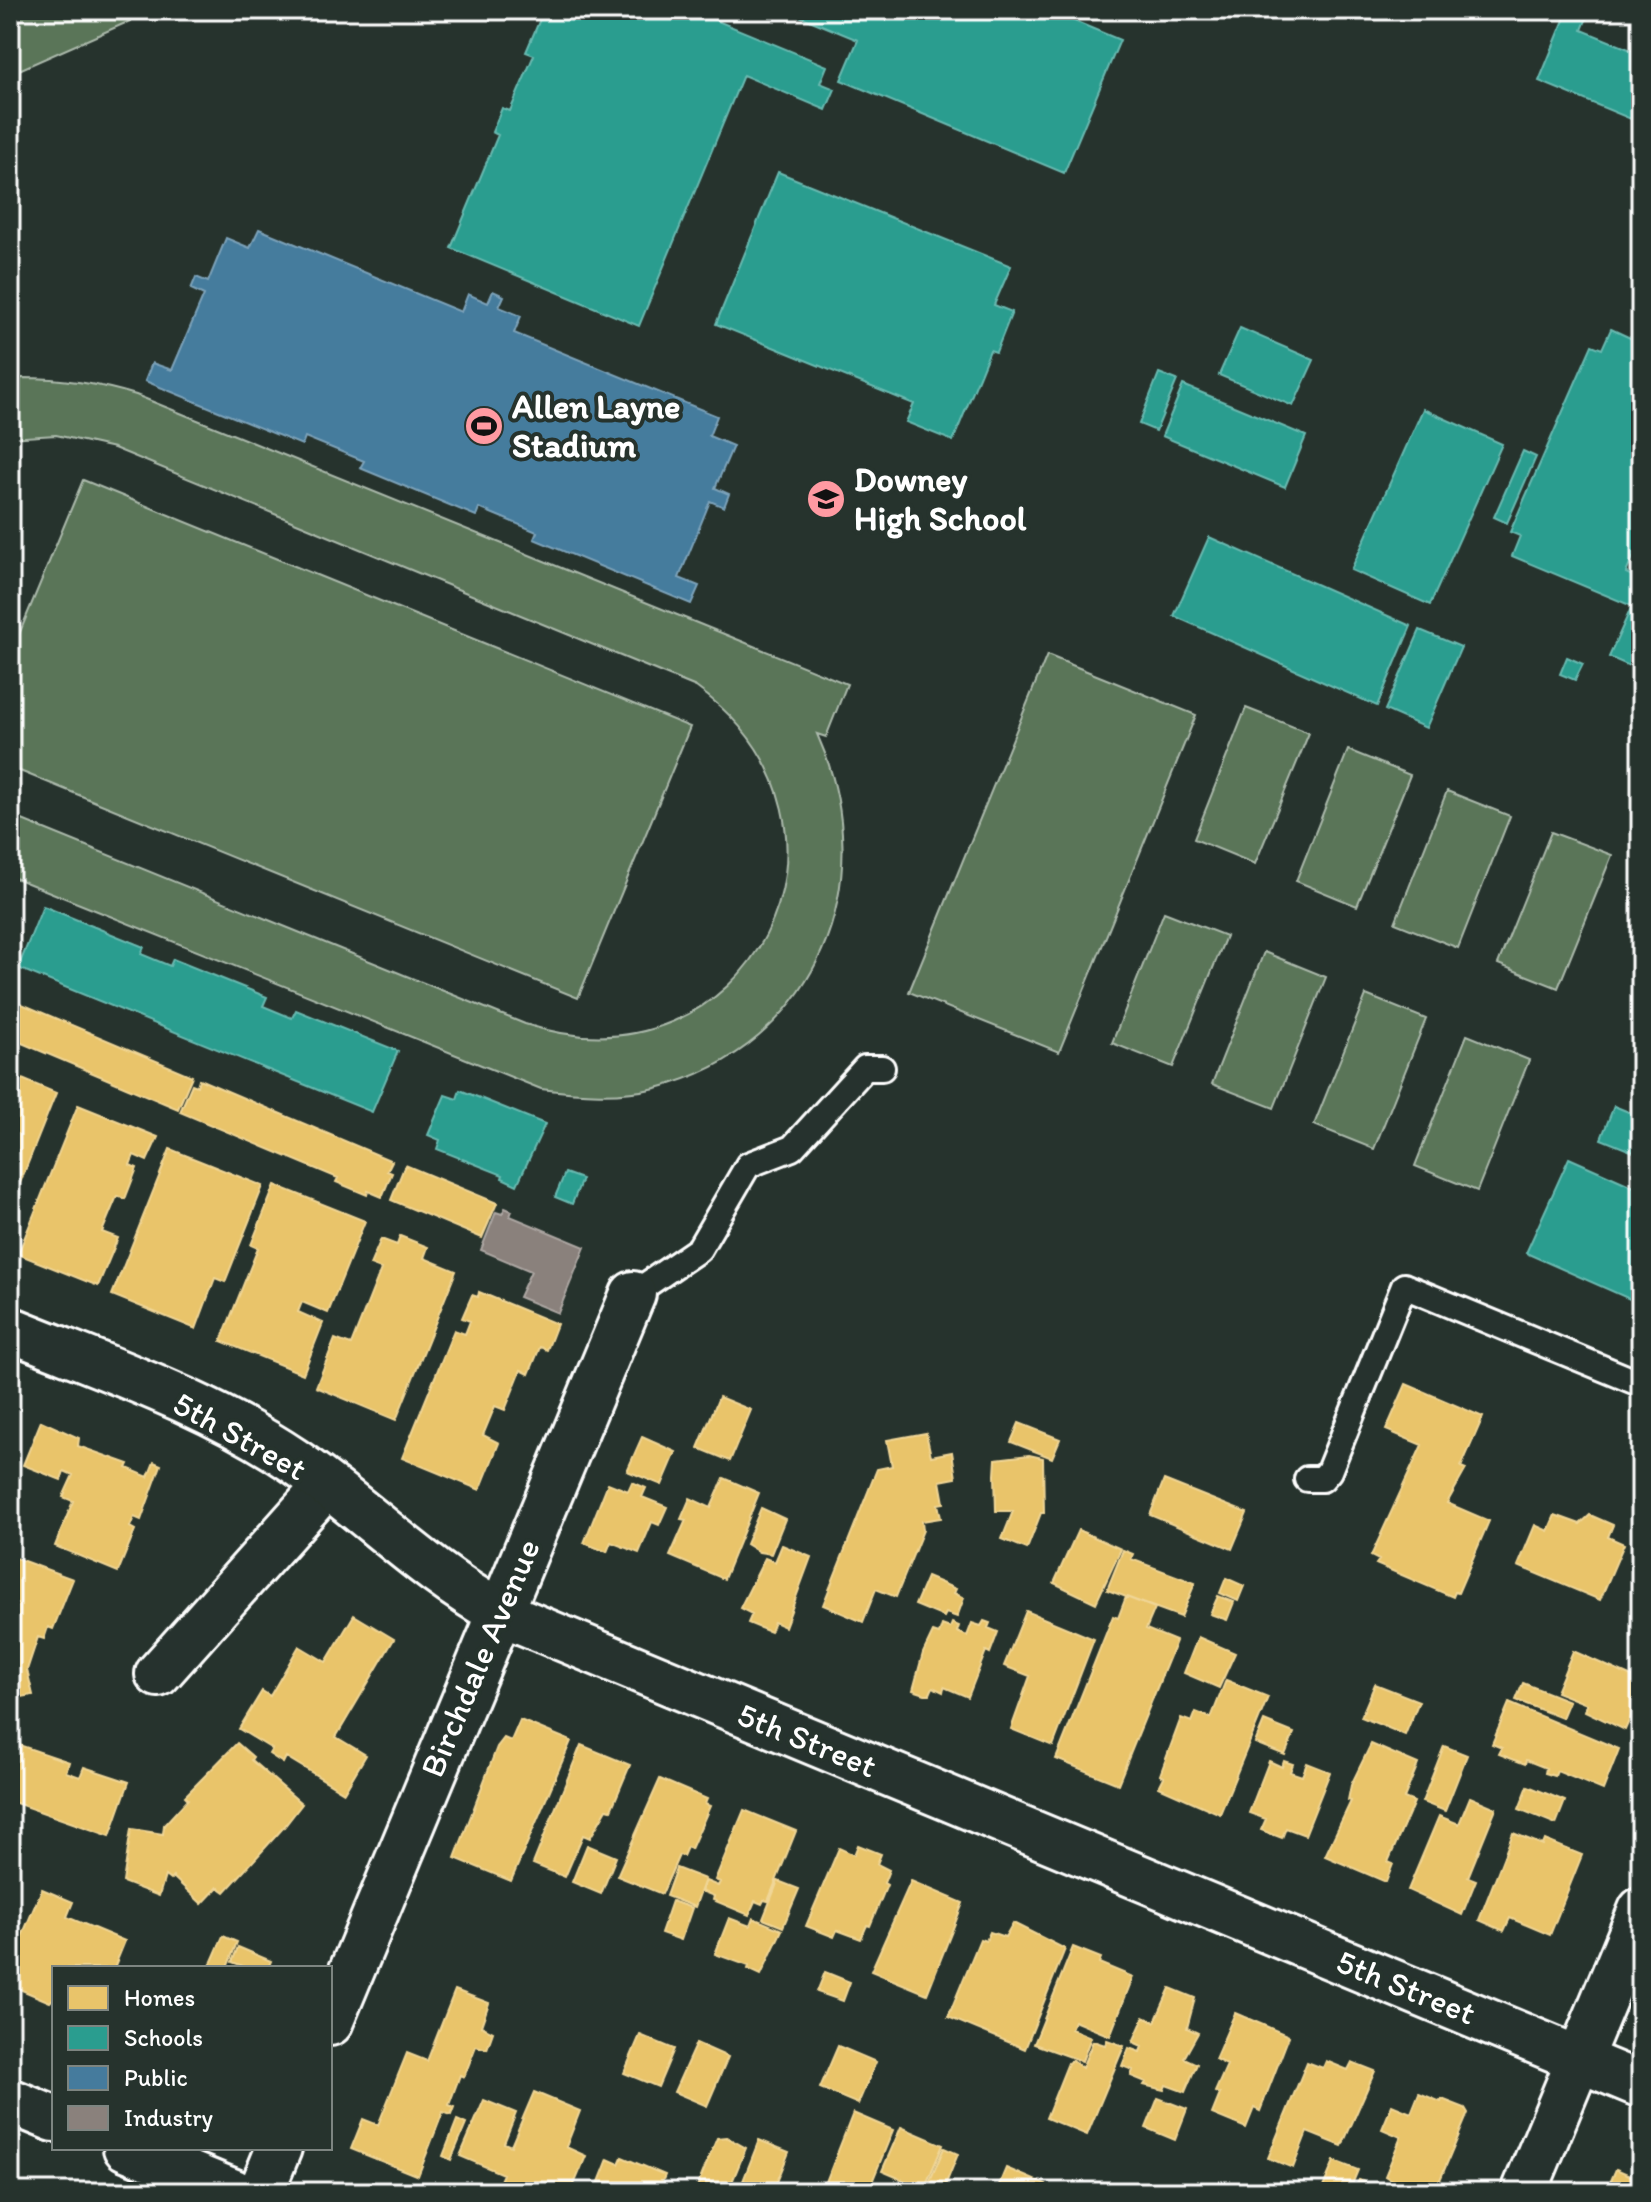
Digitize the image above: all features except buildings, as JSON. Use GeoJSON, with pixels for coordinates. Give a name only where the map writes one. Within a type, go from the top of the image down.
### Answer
{"type":"FeatureCollection","features":[{"type":"Feature","properties":{"kind":"street","name":"Birchdale Avenue"},"geometry":{"type":"LineString","coordinates":[[332,2018],[633,1294]]}},
{"type":"Feature","properties":{"kind":"street","name":"5th Street"},"geometry":{"type":"LineString","coordinates":[[10,1329],[184,1401],[258,1439],[326,1486],[449,1583],[499,1612],[1641,2085]]}},
{"type":"Feature","properties":{"kind":"street"},"geometry":{"type":"LineString","coordinates":[[158,1674],[326,1486]]}},
{"type":"Feature","properties":{"kind":"street"},"geometry":{"type":"LineString","coordinates":[[1524,2192],[1641,1910]]}},
{"type":"Feature","properties":{"kind":"street"},"geometry":{"type":"LineString","coordinates":[[10,2101],[52,2118]]}},
{"type":"Feature","properties":{"kind":"street"},"geometry":{"type":"LineString","coordinates":[[131,2150],[234,2192]]}},
{"type":"Feature","properties":{"kind":"street"},"geometry":{"type":"LineString","coordinates":[[261,2192],[278,2150]]}},
{"type":"Feature","properties":{"kind":"lane"},"geometry":{"type":"LineString","coordinates":[[633,1294],[699,1249],[748,1165],[792,1148],[865,1068],[882,1068]]}},
{"type":"Feature","properties":{"kind":"lane"},"geometry":{"type":"LineString","coordinates":[[1307,1479],[1322,1479],[1329,1471],[1404,1286],[1641,1384]]}},
{"type":"Feature","properties":{"kind":"green space"},"geometry":{"type":"Polygon","coordinates":[[[10,10],[134,10],[130,21],[10,74],[10,10]]]}},
{"type":"Feature","properties":{"kind":"green space"},"geometry":{"type":"Polygon","coordinates":[[[10,380],[80,382],[136,395],[847,684],[826,737],[817,734],[836,789],[842,845],[838,899],[822,950],[796,996],[759,1036],[712,1067],[656,1088],[599,1094],[541,1089],[10,876],[10,815],[525,1024],[604,1036],[673,1022],[728,986],[766,935],[785,874],[782,808],[753,744],[696,687],[114,448],[56,435],[10,438],[10,380]]]}},
{"type":"Feature","properties":{"kind":"green space"},"geometry":{"type":"Polygon","coordinates":[[[83,480],[690,727],[578,998],[10,767],[10,656],[83,480]]]}},
{"type":"Feature","properties":{"kind":"green space"},"geometry":{"type":"Polygon","coordinates":[[[1047,655],[1196,715],[1059,1052],[909,992],[1047,655]]]}},
{"type":"Feature","properties":{"kind":"green space"},"geometry":{"type":"Polygon","coordinates":[[[1246,708],[1309,733],[1255,864],[1194,839],[1246,708]]]}},
{"type":"Feature","properties":{"kind":"green space"},"geometry":{"type":"Polygon","coordinates":[[[1348,750],[1410,775],[1357,906],[1296,881],[1348,750]]]}},
{"type":"Feature","properties":{"kind":"green space"},"geometry":{"type":"Polygon","coordinates":[[[1447,791],[1510,816],[1458,948],[1395,923],[1447,791]]]}},
{"type":"Feature","properties":{"kind":"green space"},"geometry":{"type":"Polygon","coordinates":[[[1551,832],[1612,855],[1558,988],[1498,964],[1551,832]]]}},
{"type":"Feature","properties":{"kind":"green space"},"geometry":{"type":"Polygon","coordinates":[[[1164,912],[1226,936],[1173,1067],[1112,1043],[1164,912]]]}},
{"type":"Feature","properties":{"kind":"green space"},"geometry":{"type":"Polygon","coordinates":[[[1264,952],[1326,977],[1274,1108],[1212,1084],[1264,952]]]}},
{"type":"Feature","properties":{"kind":"green space"},"geometry":{"type":"Polygon","coordinates":[[[1366,995],[1426,1019],[1374,1149],[1314,1125],[1366,995]]]}},
{"type":"Feature","properties":{"kind":"green space"},"geometry":{"type":"Polygon","coordinates":[[[1467,1035],[1529,1060],[1477,1191],[1415,1166],[1467,1035]]]}},
{"type":"Feature","properties":{"kind":"place","name":"Allen Layne Stadium"},"geometry":{"type":"Point","coordinates":[484,426]}},
{"type":"Feature","properties":{"kind":"place","name":"Downey High School"},"geometry":{"type":"Point","coordinates":[826,499]}}]}
